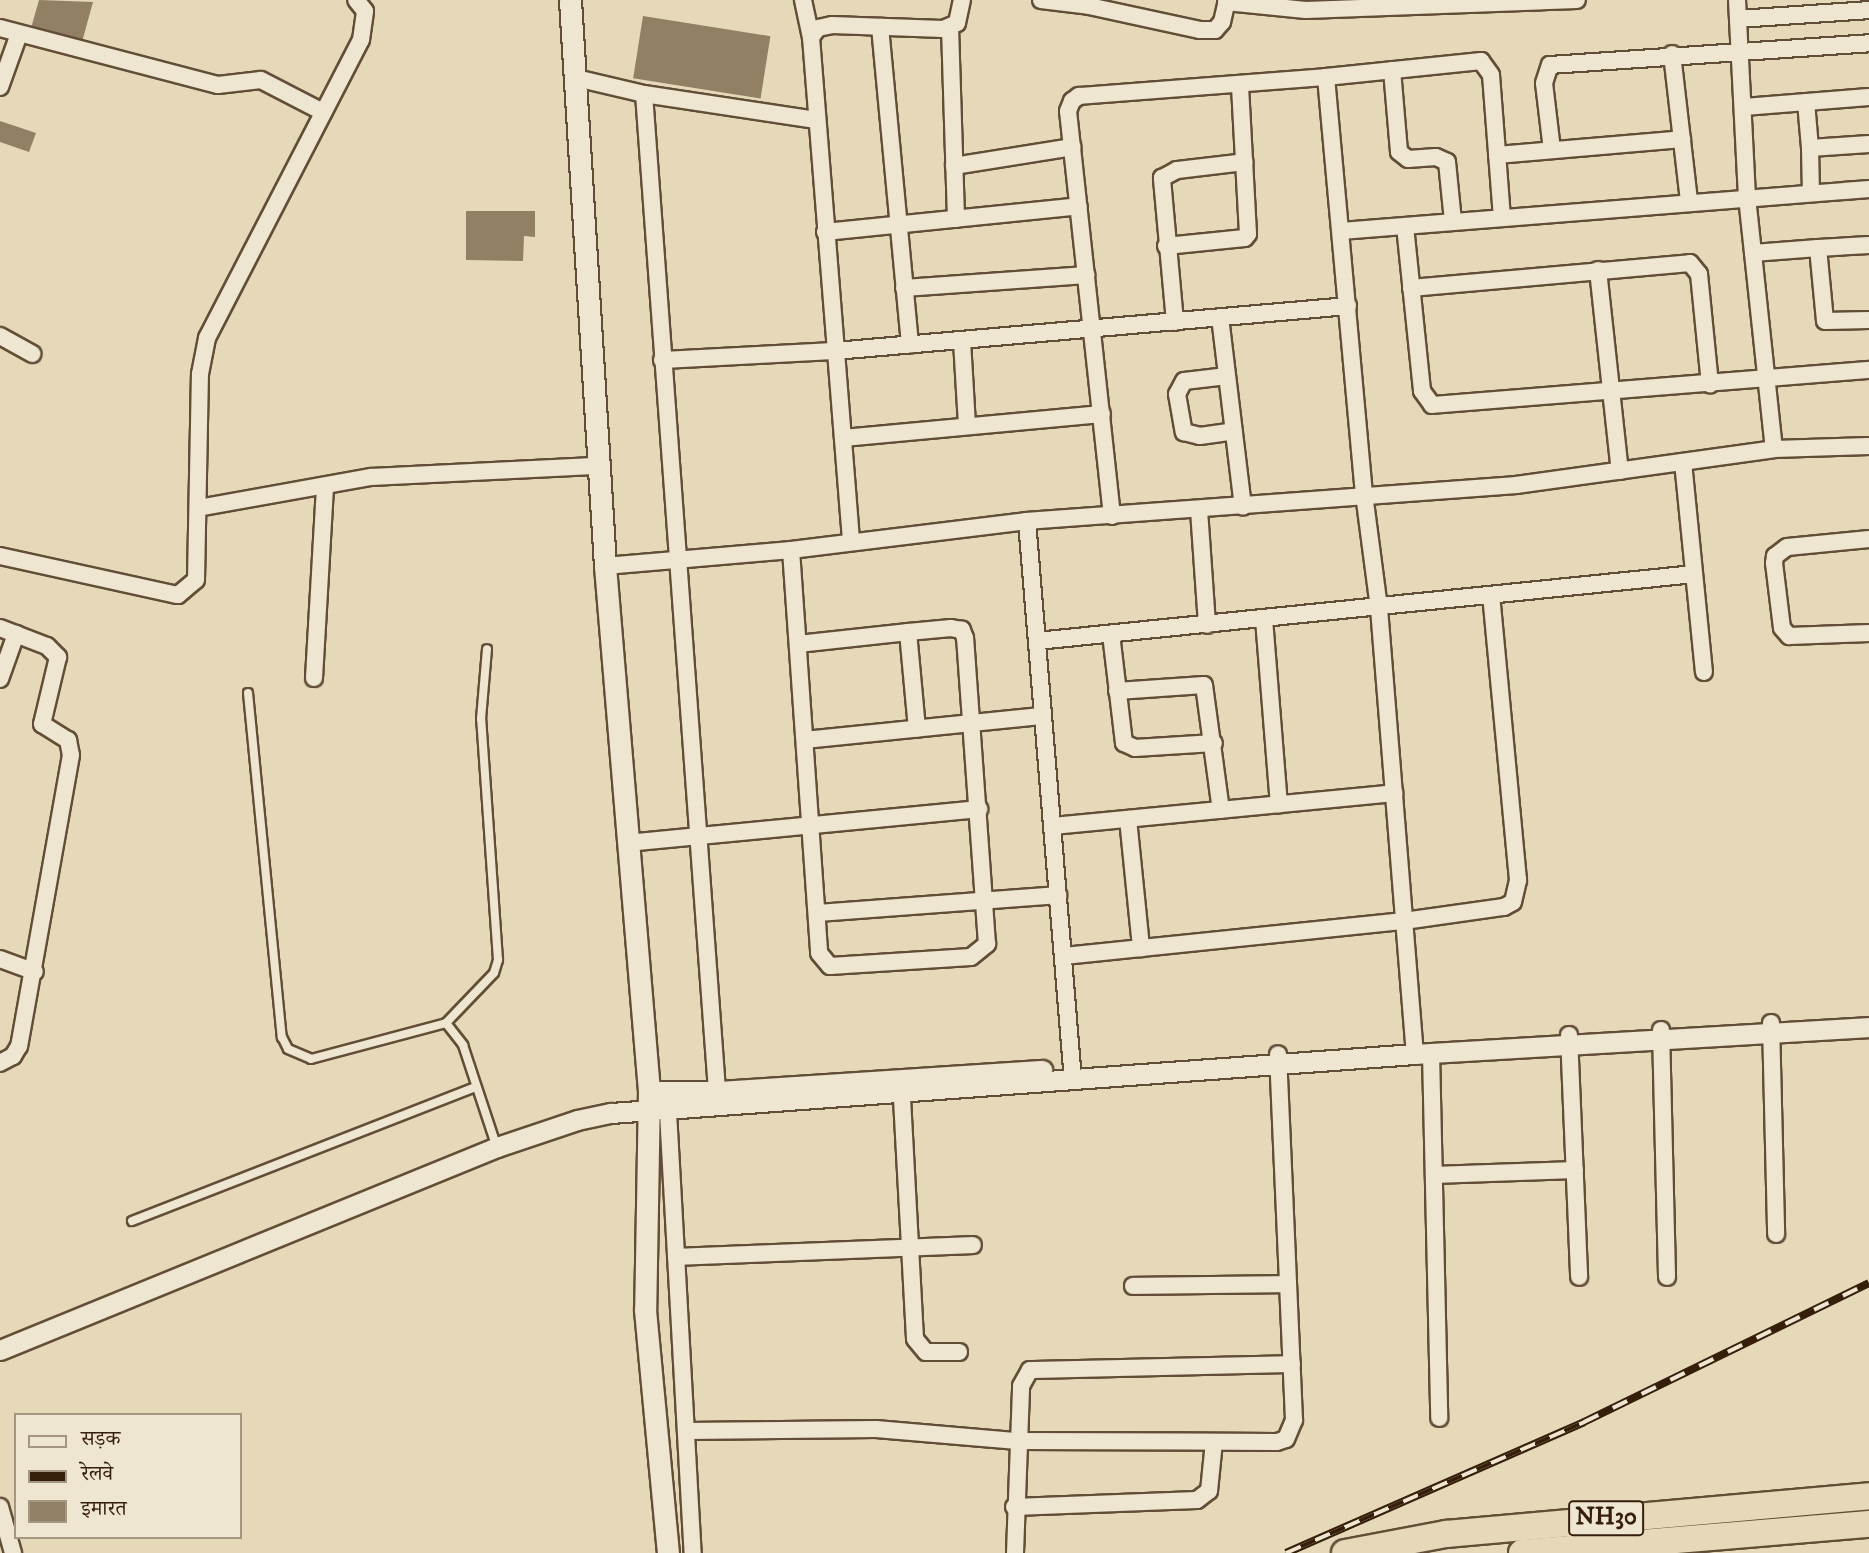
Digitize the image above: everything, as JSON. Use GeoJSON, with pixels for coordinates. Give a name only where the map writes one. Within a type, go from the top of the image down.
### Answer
{"type":"FeatureCollection","features":[{"type":"Feature","properties":{"kind":"highway","name":"NH30"},"geometry":{"type":"LineString","coordinates":[[1345,1553],[1446,1534],[1869,1496]]}},
{"type":"Feature","properties":{"kind":"highway","name":"NH30"},"geometry":{"type":"LineString","coordinates":[[1522,1553],[1869,1524]]}},
{"type":"Feature","properties":{"kind":"main road"},"geometry":{"type":"LineString","coordinates":[[570,0],[605,566],[627,843],[655,1105],[645,1310],[668,1553]]}},
{"type":"Feature","properties":{"kind":"street"},"geometry":{"type":"LineString","coordinates":[[0,556],[178,595],[196,580],[200,374],[207,338],[366,25],[365,11],[356,0]]}},
{"type":"Feature","properties":{"kind":"street"},"geometry":{"type":"LineString","coordinates":[[803,0],[811,37],[851,540]]}},
{"type":"Feature","properties":{"kind":"street"},"geometry":{"type":"LineString","coordinates":[[811,37],[818,28],[832,25],[950,27],[961,16],[962,0]]}},
{"type":"Feature","properties":{"kind":"street"},"geometry":{"type":"LineString","coordinates":[[1041,0],[1090,3],[1200,30],[1215,30],[1222,22],[1227,1],[1306,10],[1417,3],[1577,0]]}},
{"type":"Feature","properties":{"kind":"street"},"geometry":{"type":"LineString","coordinates":[[1737,0],[1742,51],[1747,197],[1774,449]]}},
{"type":"Feature","properties":{"kind":"street"},"geometry":{"type":"LineString","coordinates":[[1738,19],[1869,10]]}},
{"type":"Feature","properties":{"kind":"street"},"geometry":{"type":"LineString","coordinates":[[880,27],[910,345]]}},
{"type":"Feature","properties":{"kind":"street"},"geometry":{"type":"LineString","coordinates":[[950,27],[956,219]]}},
{"type":"Feature","properties":{"kind":"street"},"geometry":{"type":"LineString","coordinates":[[0,28],[218,85],[261,80],[323,113]]}},
{"type":"Feature","properties":{"kind":"street"},"geometry":{"type":"LineString","coordinates":[[0,87],[19,34]]}},
{"type":"Feature","properties":{"kind":"street"},"geometry":{"type":"LineString","coordinates":[[1552,150],[1544,83],[1550,65],[1672,54],[1869,43]]}},
{"type":"Feature","properties":{"kind":"street"},"geometry":{"type":"LineString","coordinates":[[1672,54],[1689,201]]}},
{"type":"Feature","properties":{"kind":"street"},"geometry":{"type":"LineString","coordinates":[[1112,516],[1094,330],[1068,111],[1079,96],[1326,77],[1481,61],[1491,75],[1502,217]]}},
{"type":"Feature","properties":{"kind":"street"},"geometry":{"type":"LineString","coordinates":[[1392,70],[1399,152],[1408,159],[1436,157],[1447,162],[1453,221]]}},
{"type":"Feature","properties":{"kind":"street"},"geometry":{"type":"LineString","coordinates":[[1326,77],[1364,494],[1379,608],[1404,921],[1434,1175],[1439,1418]]}},
{"type":"Feature","properties":{"kind":"street"},"geometry":{"type":"LineString","coordinates":[[576,78],[644,94],[816,120]]}},
{"type":"Feature","properties":{"kind":"street"},"geometry":{"type":"LineString","coordinates":[[1166,246],[1245,238],[1250,226],[1240,84]]}},
{"type":"Feature","properties":{"kind":"street"},"geometry":{"type":"LineString","coordinates":[[644,94],[675,559],[717,1091]]}},
{"type":"Feature","properties":{"kind":"street"},"geometry":{"type":"LineString","coordinates":[[1744,107],[1869,97]]}},
{"type":"Feature","properties":{"kind":"street"},"geometry":{"type":"LineString","coordinates":[[1806,102],[1811,148],[1811,193]]}},
{"type":"Feature","properties":{"kind":"street"},"geometry":{"type":"LineString","coordinates":[[1497,155],[1682,139]]}},
{"type":"Feature","properties":{"kind":"street"},"geometry":{"type":"LineString","coordinates":[[1811,148],[1869,144]]}},
{"type":"Feature","properties":{"kind":"street"},"geometry":{"type":"LineString","coordinates":[[954,166],[1072,147]]}},
{"type":"Feature","properties":{"kind":"street"},"geometry":{"type":"LineString","coordinates":[[1175,321],[1166,246],[1162,178],[1177,170],[1245,162]]}},
{"type":"Feature","properties":{"kind":"street"},"geometry":{"type":"LineString","coordinates":[[1341,231],[1689,201],[1869,189]]}},
{"type":"Feature","properties":{"kind":"street"},"geometry":{"type":"LineString","coordinates":[[825,232],[1079,206]]}},
{"type":"Feature","properties":{"kind":"street"},"geometry":{"type":"LineString","coordinates":[[1405,226],[1422,391],[1432,405],[1869,369]]}},
{"type":"Feature","properties":{"kind":"street"},"geometry":{"type":"LineString","coordinates":[[1753,253],[1869,244]]}},
{"type":"Feature","properties":{"kind":"street"},"geometry":{"type":"LineString","coordinates":[[1818,248],[1825,321],[1869,320]]}},
{"type":"Feature","properties":{"kind":"street"},"geometry":{"type":"LineString","coordinates":[[1411,288],[1682,263],[1696,267],[1710,384]]}},
{"type":"Feature","properties":{"kind":"street"},"geometry":{"type":"LineString","coordinates":[[1598,270],[1620,471]]}},
{"type":"Feature","properties":{"kind":"street"},"geometry":{"type":"LineString","coordinates":[[904,288],[1087,275]]}},
{"type":"Feature","properties":{"kind":"street"},"geometry":{"type":"LineString","coordinates":[[662,359],[835,351],[1348,306]]}},
{"type":"Feature","properties":{"kind":"street"},"geometry":{"type":"LineString","coordinates":[[1220,317],[1243,507]]}},
{"type":"Feature","properties":{"kind":"street"},"geometry":{"type":"LineString","coordinates":[[0,336],[32,354]]}},
{"type":"Feature","properties":{"kind":"street"},"geometry":{"type":"LineString","coordinates":[[962,341],[967,426]]}},
{"type":"Feature","properties":{"kind":"street"},"geometry":{"type":"LineString","coordinates":[[1227,376],[1184,381],[1177,394],[1184,432],[1200,436],[1234,432]]}},
{"type":"Feature","properties":{"kind":"street"},"geometry":{"type":"LineString","coordinates":[[843,438],[1102,414]]}},
{"type":"Feature","properties":{"kind":"street"},"geometry":{"type":"LineString","coordinates":[[605,566],[791,550],[851,540],[1027,521],[1243,507],[1364,494],[1516,485],[1774,449],[1869,446]]}},
{"type":"Feature","properties":{"kind":"street"},"geometry":{"type":"LineString","coordinates":[[1683,462],[1704,672]]}},
{"type":"Feature","properties":{"kind":"street"},"geometry":{"type":"LineString","coordinates":[[198,508],[325,486],[434,472],[599,466]]}},
{"type":"Feature","properties":{"kind":"street"},"geometry":{"type":"LineString","coordinates":[[314,678],[325,486]]}},
{"type":"Feature","properties":{"kind":"street"},"geometry":{"type":"LineString","coordinates":[[1199,510],[1207,625]]}},
{"type":"Feature","properties":{"kind":"street"},"geometry":{"type":"LineString","coordinates":[[1027,521],[1072,1074]]}},
{"type":"Feature","properties":{"kind":"street"},"geometry":{"type":"LineString","coordinates":[[1869,539],[1787,547],[1775,556],[1774,563],[1782,628],[1789,636],[1869,633]]}},
{"type":"Feature","properties":{"kind":"street"},"geometry":{"type":"LineString","coordinates":[[791,550],[811,824],[819,913],[819,953],[830,966],[840,967],[971,957],[986,944],[986,901],[972,724],[961,631],[908,632],[798,644]]}},
{"type":"Feature","properties":{"kind":"street"},"geometry":{"type":"LineString","coordinates":[[1037,641],[1694,574]]}},
{"type":"Feature","properties":{"kind":"street"},"geometry":{"type":"LineString","coordinates":[[1064,956],[1404,921],[1504,907],[1518,893],[1491,596]]}},
{"type":"Feature","properties":{"kind":"street"},"geometry":{"type":"LineString","coordinates":[[1264,619],[1279,804]]}},
{"type":"Feature","properties":{"kind":"street"},"geometry":{"type":"LineString","coordinates":[[0,628],[47,646],[58,657],[41,724],[71,744],[34,972],[19,1046],[13,1056],[0,1063]]}},
{"type":"Feature","properties":{"kind":"street"},"geometry":{"type":"LineString","coordinates":[[908,632],[917,729]]}},
{"type":"Feature","properties":{"kind":"street"},"geometry":{"type":"LineString","coordinates":[[0,679],[16,634]]}},
{"type":"Feature","properties":{"kind":"street"},"geometry":{"type":"LineString","coordinates":[[1111,634],[1121,736],[1128,747],[1214,743]]}},
{"type":"Feature","properties":{"kind":"street"},"geometry":{"type":"LineString","coordinates":[[1117,691],[1205,685],[1222,810]]}},
{"type":"Feature","properties":{"kind":"street"},"geometry":{"type":"LineString","coordinates":[[805,740],[1043,716]]}},
{"type":"Feature","properties":{"kind":"street"},"geometry":{"type":"LineString","coordinates":[[1053,826],[1394,793]]}},
{"type":"Feature","properties":{"kind":"street"},"geometry":{"type":"LineString","coordinates":[[627,843],[696,834],[979,810]]}},
{"type":"Feature","properties":{"kind":"street"},"geometry":{"type":"LineString","coordinates":[[1128,819],[1141,948]]}},
{"type":"Feature","properties":{"kind":"street"},"geometry":{"type":"LineString","coordinates":[[819,913],[1058,895]]}},
{"type":"Feature","properties":{"kind":"street"},"geometry":{"type":"LineString","coordinates":[[0,960],[34,972]]}},
{"type":"Feature","properties":{"kind":"street"},"geometry":{"type":"LineString","coordinates":[[1771,1028],[1869,1017]]}},
{"type":"Feature","properties":{"kind":"street"},"geometry":{"type":"LineString","coordinates":[[655,1105],[1661,1034],[1771,1028],[1869,1027]]}},
{"type":"Feature","properties":{"kind":"street"},"geometry":{"type":"LineString","coordinates":[[1771,1028],[1776,1234]]}},
{"type":"Feature","properties":{"kind":"street"},"geometry":{"type":"LineString","coordinates":[[1661,1034],[1667,1277]]}},
{"type":"Feature","properties":{"kind":"street"},"geometry":{"type":"LineString","coordinates":[[1569,1040],[1578,1277]]}},
{"type":"Feature","properties":{"kind":"street"},"geometry":{"type":"LineString","coordinates":[[686,1431],[876,1429],[1017,1441],[1214,1442],[1286,1439],[1294,1420],[1278,1060]]}},
{"type":"Feature","properties":{"kind":"street"},"geometry":{"type":"LineString","coordinates":[[0,1350],[497,1147],[577,1120],[717,1091],[902,1086]]}},
{"type":"Feature","properties":{"kind":"street"},"geometry":{"type":"LineString","coordinates":[[902,1086],[915,1339],[926,1352],[959,1352]]}},
{"type":"Feature","properties":{"kind":"street"},"geometry":{"type":"LineString","coordinates":[[655,1105],[676,1257],[693,1553]]}},
{"type":"Feature","properties":{"kind":"street"},"geometry":{"type":"LineString","coordinates":[[1434,1175],[1574,1170]]}},
{"type":"Feature","properties":{"kind":"street"},"geometry":{"type":"LineString","coordinates":[[676,1257],[973,1245]]}},
{"type":"Feature","properties":{"kind":"street"},"geometry":{"type":"LineString","coordinates":[[1133,1286],[1288,1284]]}},
{"type":"Feature","properties":{"kind":"street"},"geometry":{"type":"LineString","coordinates":[[1015,1553],[1014,1507],[1023,1376],[1040,1367],[1292,1364]]}},
{"type":"Feature","properties":{"kind":"street"},"geometry":{"type":"LineString","coordinates":[[1014,1507],[1197,1500],[1209,1491],[1214,1442]]}},
{"type":"Feature","properties":{"kind":"street"},"geometry":{"type":"LineString","coordinates":[[1,1512],[13,1553]]}},
{"type":"Feature","properties":{"kind":"lane"},"geometry":{"type":"LineString","coordinates":[[248,694],[282,1037],[288,1049],[299,1057],[311,1059],[446,1023],[494,973],[498,960],[481,719],[487,649]]}},
{"type":"Feature","properties":{"kind":"lane"},"geometry":{"type":"LineString","coordinates":[[446,1023],[463,1045],[497,1147]]}},
{"type":"Feature","properties":{"kind":"lane"},"geometry":{"type":"LineString","coordinates":[[132,1221],[475,1087]]}},
{"type":"Feature","properties":{"kind":"building"},"geometry":{"type":"Polygon","coordinates":[[[39,0],[93,2],[82,42],[31,28],[39,0]]]}},
{"type":"Feature","properties":{"kind":"building"},"geometry":{"type":"Polygon","coordinates":[[[643,16],[770,36],[761,98],[633,78],[643,16]]]}},
{"type":"Feature","properties":{"kind":"building"},"geometry":{"type":"Polygon","coordinates":[[[0,121],[36,133],[29,152],[0,142],[0,121]]]}},
{"type":"Feature","properties":{"kind":"building"},"geometry":{"type":"Polygon","coordinates":[[[466,211],[535,211],[535,237],[524,236],[523,261],[466,260],[466,211]]]}},
{"type":"Feature","properties":{"kind":"railway"},"geometry":{"type":"LineString","coordinates":[[1286,1553],[1584,1422],[1869,1283]]}}]}
